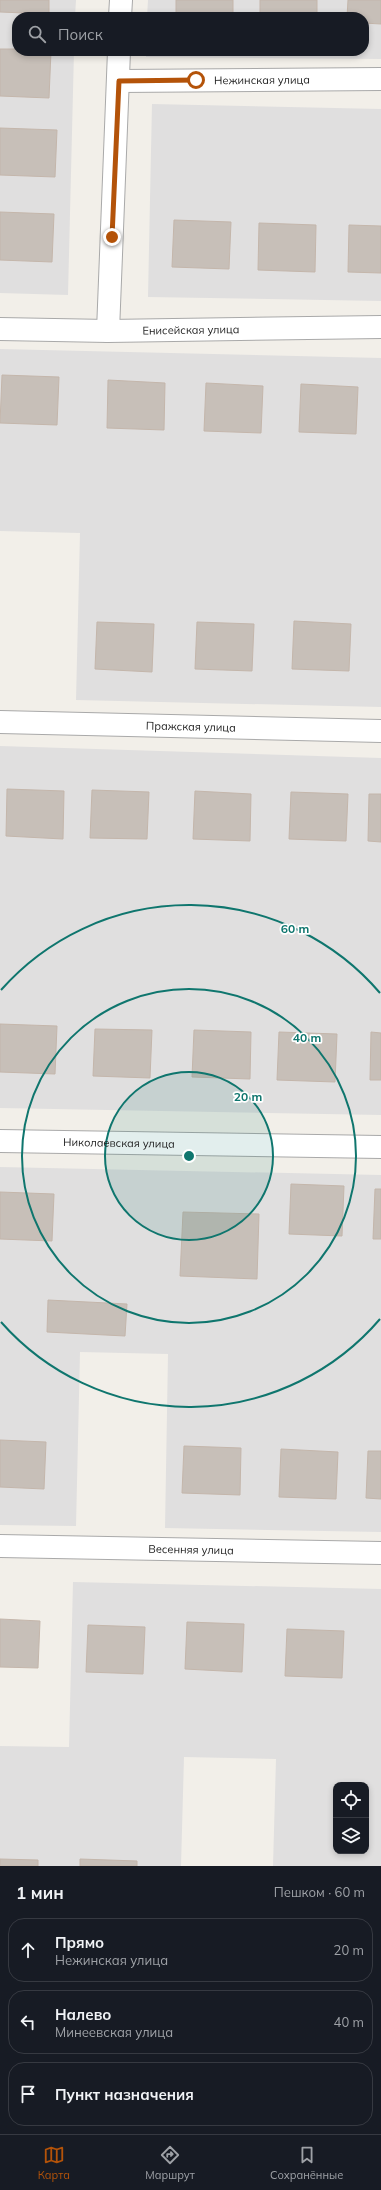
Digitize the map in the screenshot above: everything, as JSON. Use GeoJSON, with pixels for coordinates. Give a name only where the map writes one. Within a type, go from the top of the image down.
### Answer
{"type":"FeatureCollection","features":[{"type":"Feature","properties":{"kind":"street"},"geometry":{"type":"LineString","coordinates":[[120,12],[121,0]]}},
{"type":"Feature","properties":{"kind":"street"},"geometry":{"type":"LineString","coordinates":[[108,331],[120,56]]}},
{"type":"Feature","properties":{"kind":"street","name":"Нежинская улица"},"geometry":{"type":"LineString","coordinates":[[119,81],[381,80]]}},
{"type":"Feature","properties":{"kind":"street","name":"Енисейская улица"},"geometry":{"type":"LineString","coordinates":[[0,329],[108,331],[381,327]]}},
{"type":"Feature","properties":{"kind":"street","name":"Пражская улица"},"geometry":{"type":"LineString","coordinates":[[0,722],[381,731]]}},
{"type":"Feature","properties":{"kind":"street","name":"Николаевская улица"},"geometry":{"type":"LineString","coordinates":[[0,1141],[381,1147]]}},
{"type":"Feature","properties":{"kind":"street","name":"Весенняя улица"},"geometry":{"type":"LineString","coordinates":[[0,1546],[381,1553]]}},
{"type":"Feature","properties":{"kind":"shaded area"},"geometry":{"type":"Polygon","coordinates":[[[0,0],[76,0],[75,12],[12,12],[12,56],[74,56],[68,295],[0,293],[0,0]]]}},
{"type":"Feature","properties":{"kind":"shaded area"},"geometry":{"type":"Polygon","coordinates":[[[148,0],[381,0],[381,59],[146,57],[369,56],[369,12],[147,12],[148,0]]]}},
{"type":"Feature","properties":{"kind":"shaded area"},"geometry":{"type":"Polygon","coordinates":[[[152,104],[381,109],[381,301],[148,297],[152,104]]]}},
{"type":"Feature","properties":{"kind":"shaded area"},"geometry":{"type":"Polygon","coordinates":[[[0,349],[381,358],[381,707],[76,700],[80,533],[0,531],[0,349]]]}},
{"type":"Feature","properties":{"kind":"shaded area"},"geometry":{"type":"Polygon","coordinates":[[[0,746],[381,758],[381,1115],[0,1108],[0,746]]]}},
{"type":"Feature","properties":{"kind":"shaded area"},"geometry":{"type":"Polygon","coordinates":[[[0,1167],[381,1175],[381,1532],[165,1528],[168,1354],[80,1352],[76,1526],[0,1525],[0,1167]]]}},
{"type":"Feature","properties":{"kind":"shaded area"},"geometry":{"type":"Polygon","coordinates":[[[73,1582],[381,1589],[381,1866],[273,1866],[276,1759],[184,1757],[181,1866],[0,1866],[0,1746],[69,1747],[73,1582]]]}},
{"type":"Feature","properties":{"kind":"building"},"geometry":{"type":"Polygon","coordinates":[[[0,0],[49,0],[49,12],[0,12],[0,0]]]}},
{"type":"Feature","properties":{"kind":"building"},"geometry":{"type":"Polygon","coordinates":[[[176,0],[233,0],[233,12],[176,12],[176,0]]]}},
{"type":"Feature","properties":{"kind":"building"},"geometry":{"type":"Polygon","coordinates":[[[260,0],[317,0],[317,12],[260,12],[260,0]]]}},
{"type":"Feature","properties":{"kind":"building"},"geometry":{"type":"Polygon","coordinates":[[[348,0],[381,0],[381,24],[369,23],[369,12],[347,12],[348,0]]]}},
{"type":"Feature","properties":{"kind":"building"},"geometry":{"type":"Polygon","coordinates":[[[0,49],[12,49],[12,56],[51,56],[49,98],[0,96],[0,49]]]}},
{"type":"Feature","properties":{"kind":"building"},"geometry":{"type":"Polygon","coordinates":[[[0,128],[57,130],[55,177],[0,175],[0,128]]]}},
{"type":"Feature","properties":{"kind":"building"},"geometry":{"type":"Polygon","coordinates":[[[0,212],[54,214],[52,262],[0,260],[0,212]]]}},
{"type":"Feature","properties":{"kind":"building"},"geometry":{"type":"Polygon","coordinates":[[[174,220],[231,222],[229,269],[172,267],[174,220]]]}},
{"type":"Feature","properties":{"kind":"building"},"geometry":{"type":"Polygon","coordinates":[[[259,223],[316,225],[315,272],[258,270],[259,223]]]}},
{"type":"Feature","properties":{"kind":"building"},"geometry":{"type":"Polygon","coordinates":[[[349,225],[381,226],[381,273],[348,272],[349,225]]]}},
{"type":"Feature","properties":{"kind":"building"},"geometry":{"type":"Polygon","coordinates":[[[2,375],[59,377],[57,425],[0,423],[2,375]]]}},
{"type":"Feature","properties":{"kind":"building"},"geometry":{"type":"Polygon","coordinates":[[[108,380],[165,383],[164,430],[107,428],[108,380]]]}},
{"type":"Feature","properties":{"kind":"building"},"geometry":{"type":"Polygon","coordinates":[[[206,383],[263,386],[261,433],[204,431],[206,383]]]}},
{"type":"Feature","properties":{"kind":"building"},"geometry":{"type":"Polygon","coordinates":[[[301,384],[358,387],[356,434],[299,432],[301,384]]]}},
{"type":"Feature","properties":{"kind":"building"},"geometry":{"type":"Polygon","coordinates":[[[294,621],[351,624],[349,671],[292,669],[294,621]]]}},
{"type":"Feature","properties":{"kind":"building"},"geometry":{"type":"Polygon","coordinates":[[[97,622],[154,624],[152,672],[95,669],[97,622]]]}},
{"type":"Feature","properties":{"kind":"building"},"geometry":{"type":"Polygon","coordinates":[[[197,622],[254,624],[252,671],[195,669],[197,622]]]}},
{"type":"Feature","properties":{"kind":"building"},"geometry":{"type":"Polygon","coordinates":[[[7,789],[64,791],[63,839],[6,836],[7,789]]]}},
{"type":"Feature","properties":{"kind":"building"},"geometry":{"type":"Polygon","coordinates":[[[92,790],[149,792],[147,839],[90,838],[92,790]]]}},
{"type":"Feature","properties":{"kind":"building"},"geometry":{"type":"Polygon","coordinates":[[[195,791],[251,794],[250,841],[193,839],[195,791]]]}},
{"type":"Feature","properties":{"kind":"building"},"geometry":{"type":"Polygon","coordinates":[[[291,792],[348,794],[346,841],[289,839],[291,792]]]}},
{"type":"Feature","properties":{"kind":"building"},"geometry":{"type":"Polygon","coordinates":[[[369,794],[381,794],[381,842],[368,841],[369,794]]]}},
{"type":"Feature","properties":{"kind":"building"},"geometry":{"type":"Polygon","coordinates":[[[0,1024],[57,1026],[55,1074],[0,1072],[0,1024]]]}},
{"type":"Feature","properties":{"kind":"building"},"geometry":{"type":"Polygon","coordinates":[[[95,1029],[152,1030],[150,1078],[93,1076],[95,1029]]]}},
{"type":"Feature","properties":{"kind":"building"},"geometry":{"type":"Polygon","coordinates":[[[194,1030],[251,1032],[250,1079],[192,1077],[194,1030]]]}},
{"type":"Feature","properties":{"kind":"building"},"geometry":{"type":"Polygon","coordinates":[[[279,1032],[337,1034],[335,1082],[277,1080],[279,1032]]]}},
{"type":"Feature","properties":{"kind":"building"},"geometry":{"type":"Polygon","coordinates":[[[371,1032],[381,1033],[381,1080],[370,1080],[371,1032]]]}},
{"type":"Feature","properties":{"kind":"building"},"geometry":{"type":"Polygon","coordinates":[[[291,1184],[344,1186],[342,1236],[289,1234],[291,1184]]]}},
{"type":"Feature","properties":{"kind":"building"},"geometry":{"type":"Polygon","coordinates":[[[375,1189],[381,1189],[381,1239],[373,1239],[375,1189]]]}},
{"type":"Feature","properties":{"kind":"building"},"geometry":{"type":"Polygon","coordinates":[[[0,1192],[54,1194],[52,1241],[0,1239],[0,1192]]]}},
{"type":"Feature","properties":{"kind":"building"},"geometry":{"type":"Polygon","coordinates":[[[183,1212],[259,1214],[257,1279],[180,1276],[183,1212]]]}},
{"type":"Feature","properties":{"kind":"building"},"geometry":{"type":"Polygon","coordinates":[[[48,1300],[127,1304],[125,1336],[47,1332],[48,1300]]]}},
{"type":"Feature","properties":{"kind":"building"},"geometry":{"type":"Polygon","coordinates":[[[0,1440],[46,1442],[44,1489],[0,1487],[0,1440]]]}},
{"type":"Feature","properties":{"kind":"building"},"geometry":{"type":"Polygon","coordinates":[[[184,1446],[241,1448],[240,1495],[182,1493],[184,1446]]]}},
{"type":"Feature","properties":{"kind":"building"},"geometry":{"type":"Polygon","coordinates":[[[281,1449],[338,1452],[336,1499],[279,1497],[281,1449]]]}},
{"type":"Feature","properties":{"kind":"building"},"geometry":{"type":"Polygon","coordinates":[[[368,1451],[381,1451],[381,1499],[366,1498],[368,1451]]]}},
{"type":"Feature","properties":{"kind":"building"},"geometry":{"type":"Polygon","coordinates":[[[0,1619],[40,1621],[38,1668],[0,1667],[0,1619]]]}},
{"type":"Feature","properties":{"kind":"building"},"geometry":{"type":"Polygon","coordinates":[[[187,1622],[244,1624],[242,1672],[185,1669],[187,1622]]]}},
{"type":"Feature","properties":{"kind":"building"},"geometry":{"type":"Polygon","coordinates":[[[88,1625],[145,1627],[143,1674],[86,1672],[88,1625]]]}},
{"type":"Feature","properties":{"kind":"building"},"geometry":{"type":"Polygon","coordinates":[[[287,1629],[344,1631],[342,1678],[285,1676],[287,1629]]]}},
{"type":"Feature","properties":{"kind":"building"},"geometry":{"type":"Polygon","coordinates":[[[0,1859],[38,1860],[38,1866],[0,1866],[0,1859]]]}},
{"type":"Feature","properties":{"kind":"building"},"geometry":{"type":"Polygon","coordinates":[[[80,1859],[137,1861],[137,1866],[80,1866],[80,1859]]]}},
{"type":"Feature","properties":{"kind":"route"},"geometry":{"type":"LineString","coordinates":[[112,237],[119,81],[196,80]]}}]}
